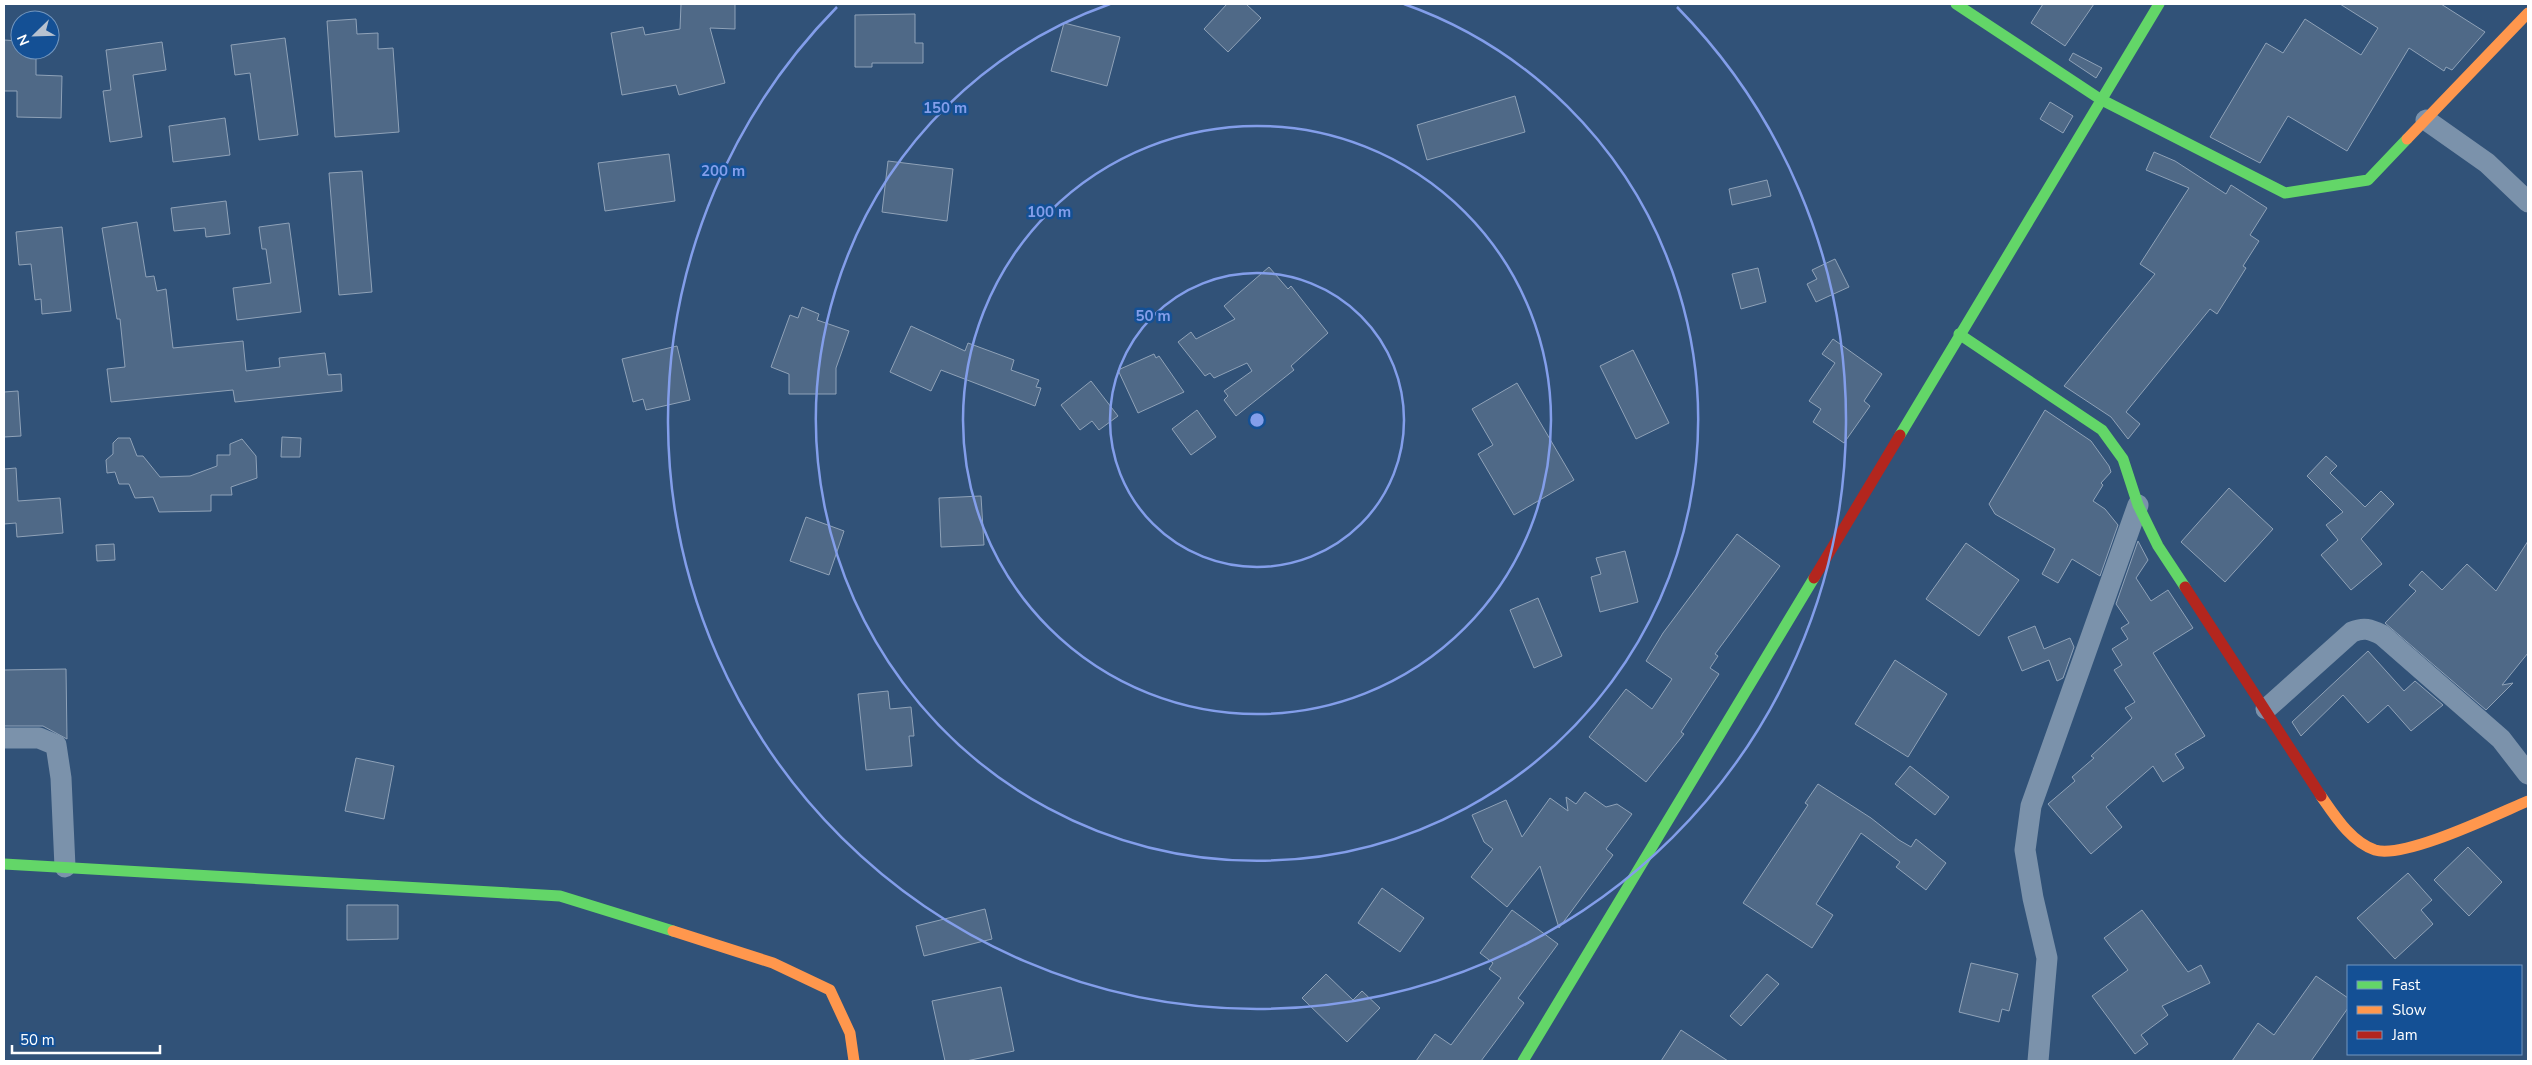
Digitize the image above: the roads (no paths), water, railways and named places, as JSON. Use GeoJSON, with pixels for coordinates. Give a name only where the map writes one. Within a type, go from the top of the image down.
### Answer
{"type":"FeatureCollection","features":[{"type":"Feature","properties":{"kind":"street"},"geometry":{"type":"LineString","coordinates":[[1956,4],[2100,99],[2285,193],[2368,180],[2528,13]]}},
{"type":"Feature","properties":{"kind":"street"},"geometry":{"type":"LineString","coordinates":[[1523,1061],[2158,4]]}},
{"type":"Feature","properties":{"kind":"street"},"geometry":{"type":"LineString","coordinates":[[2426,120],[2487,163],[2528,202]]}},
{"type":"Feature","properties":{"kind":"street"},"geometry":{"type":"LineString","coordinates":[[1959,334],[2102,430],[2122,459],[2138,505],[2158,546],[2337,820],[2359,841],[2379,851],[2409,848],[2528,801]]}},
{"type":"Feature","properties":{"kind":"street"},"geometry":{"type":"LineString","coordinates":[[2038,1061],[2047,958],[2033,898],[2025,850],[2031,806],[2138,505]]}},
{"type":"Feature","properties":{"kind":"street"},"geometry":{"type":"LineString","coordinates":[[2266,709],[2352,632],[2362,628],[2370,629],[2382,635],[2501,739],[2528,774]]}},
{"type":"Feature","properties":{"kind":"street"},"geometry":{"type":"LineString","coordinates":[[4,738],[39,738],[56,745],[61,778],[64,868]]}},
{"type":"Feature","properties":{"kind":"street"},"geometry":{"type":"LineString","coordinates":[[4,864],[560,896],[773,963],[830,990],[850,1033],[854,1061]]}}]}
